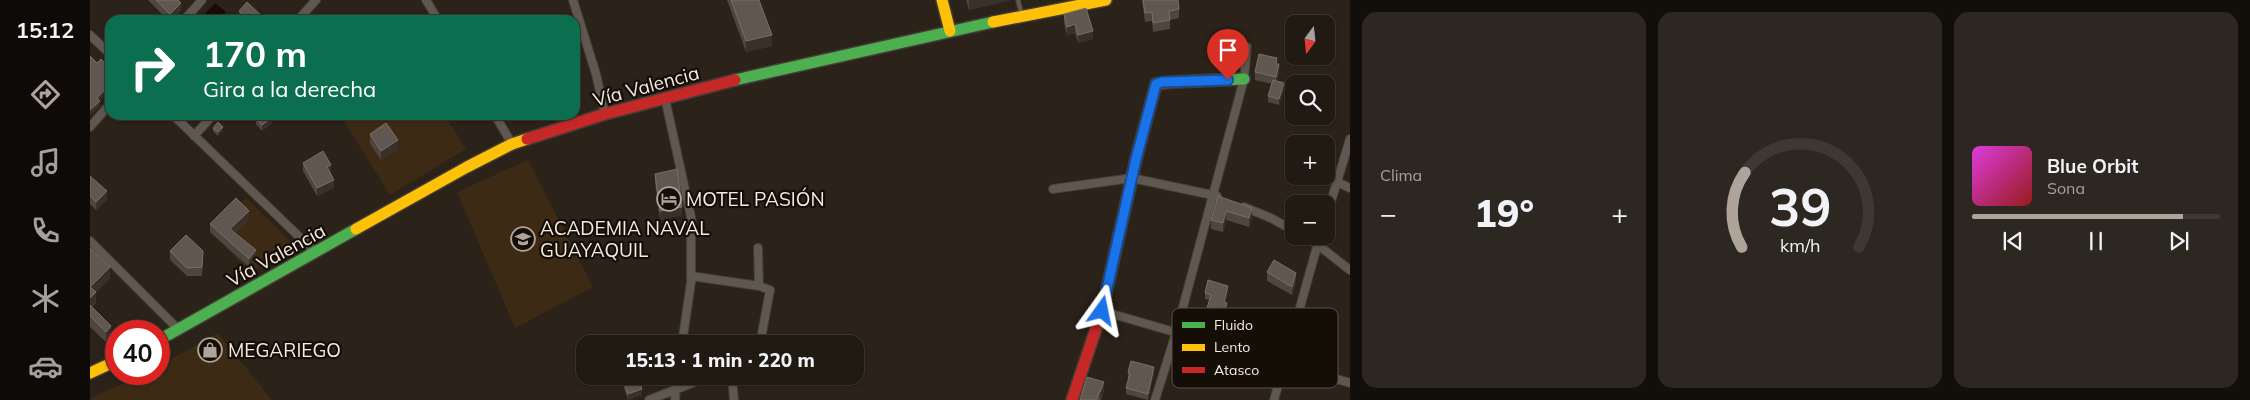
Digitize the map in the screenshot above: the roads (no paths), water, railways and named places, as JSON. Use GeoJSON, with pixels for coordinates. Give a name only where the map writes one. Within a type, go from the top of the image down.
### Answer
{"type":"FeatureCollection","features":[{"type":"Feature","properties":{"kind":"main road"},"geometry":{"type":"LineString","coordinates":[[942,0],[950,31]]}},
{"type":"Feature","properties":{"kind":"main road","name":"Vía Valencia"},"geometry":{"type":"LineString","coordinates":[[170,334],[467,167],[512,144],[605,114],[751,76],[1022,16],[1072,3],[1106,0]]}},
{"type":"Feature","properties":{"kind":"main road"},"geometry":{"type":"LineString","coordinates":[[1072,400],[1102,311],[1132,178],[1156,84],[1162,82],[1244,79]]}},
{"type":"Feature","properties":{"kind":"main road"},"geometry":{"type":"LineString","coordinates":[[90,373],[105,366]]}},
{"type":"Feature","properties":{"kind":"street"},"geometry":{"type":"LineString","coordinates":[[188,15],[202,0]]}},
{"type":"Feature","properties":{"kind":"street"},"geometry":{"type":"LineString","coordinates":[[302,15],[316,0]]}},
{"type":"Feature","properties":{"kind":"street"},"geometry":{"type":"LineString","coordinates":[[426,0],[435,15]]}},
{"type":"Feature","properties":{"kind":"street"},"geometry":{"type":"LineString","coordinates":[[573,0],[578,15]]}},
{"type":"Feature","properties":{"kind":"street"},"geometry":{"type":"LineString","coordinates":[[580,23],[596,74],[605,114]]}},
{"type":"Feature","properties":{"kind":"street"},"geometry":{"type":"LineString","coordinates":[[90,35],[105,49]]}},
{"type":"Feature","properties":{"kind":"street"},"geometry":{"type":"LineString","coordinates":[[1183,308],[1244,79],[1247,47]]}},
{"type":"Feature","properties":{"kind":"street"},"geometry":{"type":"LineString","coordinates":[[665,98],[691,217],[691,276],[683,335]]}},
{"type":"Feature","properties":{"kind":"street"},"geometry":{"type":"LineString","coordinates":[[90,127],[105,110]]}},
{"type":"Feature","properties":{"kind":"street"},"geometry":{"type":"LineString","coordinates":[[178,120],[316,253]]}},
{"type":"Feature","properties":{"kind":"street"},"geometry":{"type":"LineString","coordinates":[[194,136],[208,120]]}},
{"type":"Feature","properties":{"kind":"street"},"geometry":{"type":"LineString","coordinates":[[498,120],[512,144]]}},
{"type":"Feature","properties":{"kind":"street"},"geometry":{"type":"LineString","coordinates":[[1334,195],[1350,139]]}},
{"type":"Feature","properties":{"kind":"street"},"geometry":{"type":"LineString","coordinates":[[1053,189],[1132,178],[1213,194],[1221,198]]}},
{"type":"Feature","properties":{"kind":"street"},"geometry":{"type":"LineString","coordinates":[[1338,182],[1350,188]]}},
{"type":"Feature","properties":{"kind":"street"},"geometry":{"type":"LineString","coordinates":[[1238,204],[1285,226]]}},
{"type":"Feature","properties":{"kind":"street"},"geometry":{"type":"LineString","coordinates":[[90,241],[178,329]]}},
{"type":"Feature","properties":{"kind":"street"},"geometry":{"type":"LineString","coordinates":[[1300,308],[1318,245]]}},
{"type":"Feature","properties":{"kind":"street"},"geometry":{"type":"LineString","coordinates":[[1324,245],[1350,270]]}},
{"type":"Feature","properties":{"kind":"street"},"geometry":{"type":"LineString","coordinates":[[758,248],[759,286]]}},
{"type":"Feature","properties":{"kind":"street"},"geometry":{"type":"LineString","coordinates":[[691,276],[759,286],[770,290],[762,335]]}},
{"type":"Feature","properties":{"kind":"street"},"geometry":{"type":"LineString","coordinates":[[1102,311],[1172,332]]}},
{"type":"Feature","properties":{"kind":"street"},"geometry":{"type":"LineString","coordinates":[[1155,400],[1172,346]]}},
{"type":"Feature","properties":{"kind":"street"},"geometry":{"type":"LineString","coordinates":[[675,400],[677,385]]}},
{"type":"Feature","properties":{"kind":"street"},"geometry":{"type":"LineString","coordinates":[[649,400],[688,385]]}},
{"type":"Feature","properties":{"kind":"street"},"geometry":{"type":"LineString","coordinates":[[733,385],[734,400]]}},
{"type":"Feature","properties":{"kind":"lane"},"geometry":{"type":"LineString","coordinates":[[1018,0],[1022,16]]}},
{"type":"Feature","properties":{"kind":"place","name":"MOTEL PASIÓN"},"geometry":{"type":"Point","coordinates":[669,199]}},
{"type":"Feature","properties":{"kind":"place","name":"ACADEMIA NAVAL GUAYAQUIL"},"geometry":{"type":"Point","coordinates":[523,239]}},
{"type":"Feature","properties":{"kind":"place","name":"MEGARIEGO"},"geometry":{"type":"Point","coordinates":[210,350]}}]}
